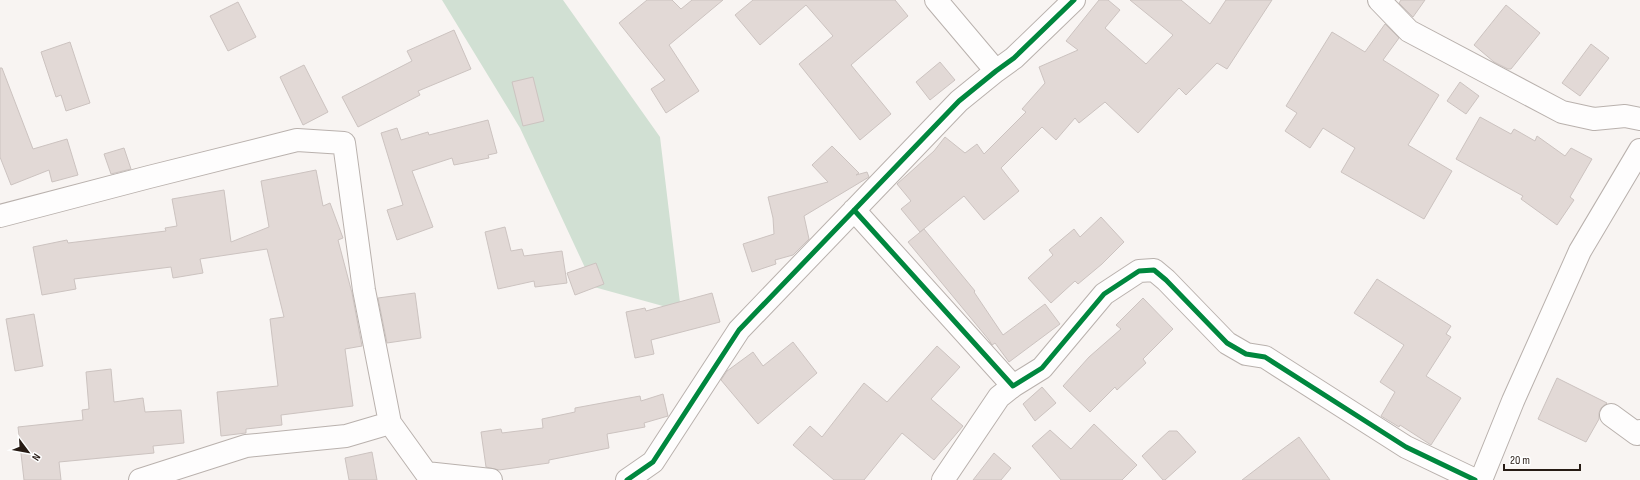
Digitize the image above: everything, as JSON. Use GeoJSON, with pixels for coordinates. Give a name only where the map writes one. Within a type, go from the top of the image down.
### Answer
{"type":"FeatureCollection","features":[{"type":"Feature","properties":{"kind":"street"},"geometry":{"type":"LineString","coordinates":[[936,0],[996,71]]}},
{"type":"Feature","properties":{"kind":"street"},"geometry":{"type":"LineString","coordinates":[[626,480],[653,462],[739,330],[959,101],[1014,58],[1074,0]]}},
{"type":"Feature","properties":{"kind":"street"},"geometry":{"type":"LineString","coordinates":[[1379,0],[1409,30],[1562,112],[1594,119],[1625,116],[1640,119]]}},
{"type":"Feature","properties":{"kind":"street"},"geometry":{"type":"LineString","coordinates":[[0,216],[297,140],[344,143],[364,290],[390,423],[426,473],[491,480]]}},
{"type":"Feature","properties":{"kind":"street"},"geometry":{"type":"LineString","coordinates":[[1481,480],[1513,401],[1580,251],[1640,150]]}},
{"type":"Feature","properties":{"kind":"street"},"geometry":{"type":"LineString","coordinates":[[854,210],[1012,386]]}},
{"type":"Feature","properties":{"kind":"street"},"geometry":{"type":"LineString","coordinates":[[943,480],[999,397],[1012,386],[1042,368],[1104,294],[1140,271],[1154,270],[1166,280],[1227,343],[1246,354],[1265,357],[1406,447],[1455,475],[1475,480]]}},
{"type":"Feature","properties":{"kind":"street"},"geometry":{"type":"LineString","coordinates":[[1611,415],[1637,434],[1640,431]]}},
{"type":"Feature","properties":{"kind":"street"},"geometry":{"type":"LineString","coordinates":[[140,480],[246,446],[346,436],[390,423]]}},
{"type":"Feature","properties":{"kind":"green space"},"geometry":{"type":"Polygon","coordinates":[[[442,0],[563,0],[660,137],[681,311],[594,287],[520,128],[442,0]]]}},
{"type":"Feature","properties":{"kind":"building"},"geometry":{"type":"Polygon","coordinates":[[[647,0],[672,0],[681,9],[692,0],[723,0],[669,45],[699,91],[666,113],[651,89],[665,80],[619,23],[647,0]]]}},
{"type":"Feature","properties":{"kind":"building"},"geometry":{"type":"Polygon","coordinates":[[[753,0],[895,0],[908,16],[851,65],[891,114],[860,140],[799,64],[833,36],[806,5],[760,45],[735,15],[753,0]]]}},
{"type":"Feature","properties":{"kind":"building"},"geometry":{"type":"Polygon","coordinates":[[[1099,0],[1108,0],[1120,10],[1105,28],[1146,64],[1173,35],[1130,0],[1181,0],[1210,24],[1226,0],[1272,0],[1227,69],[1217,63],[1186,95],[1179,88],[1138,133],[1105,102],[1079,123],[1075,118],[1056,140],[1042,127],[1001,168],[1019,191],[984,220],[964,196],[920,232],[901,209],[911,201],[897,184],[934,151],[945,137],[965,153],[977,144],[984,154],[1026,112],[1022,109],[1045,83],[1039,67],[1078,50],[1066,41],[1099,0]]]}},
{"type":"Feature","properties":{"kind":"building"},"geometry":{"type":"Polygon","coordinates":[[[1401,0],[1425,0],[1413,17],[1399,3],[1401,0]]]}},
{"type":"Feature","properties":{"kind":"building"},"geometry":{"type":"Polygon","coordinates":[[[238,2],[256,37],[228,51],[210,16],[238,2]]]}},
{"type":"Feature","properties":{"kind":"building"},"geometry":{"type":"Polygon","coordinates":[[[1506,5],[1540,33],[1511,69],[1494,62],[1474,45],[1506,5]]]}},
{"type":"Feature","properties":{"kind":"building"},"geometry":{"type":"Polygon","coordinates":[[[1385,24],[1399,38],[1383,60],[1439,95],[1408,145],[1452,171],[1424,219],[1341,172],[1355,148],[1323,128],[1310,148],[1285,131],[1297,113],[1286,106],[1332,32],[1365,52],[1385,24]]]}},
{"type":"Feature","properties":{"kind":"building"},"geometry":{"type":"Polygon","coordinates":[[[454,30],[471,69],[418,91],[420,95],[358,127],[342,97],[412,61],[407,51],[454,30]]]}},
{"type":"Feature","properties":{"kind":"building"},"geometry":{"type":"Polygon","coordinates":[[[70,42],[90,103],[66,111],[61,95],[56,97],[41,52],[70,42]]]}},
{"type":"Feature","properties":{"kind":"building"},"geometry":{"type":"Polygon","coordinates":[[[1591,44],[1609,58],[1580,96],[1562,83],[1591,44]]]}},
{"type":"Feature","properties":{"kind":"building"},"geometry":{"type":"Polygon","coordinates":[[[940,62],[955,80],[930,100],[916,82],[940,62]]]}},
{"type":"Feature","properties":{"kind":"building"},"geometry":{"type":"Polygon","coordinates":[[[304,65],[328,112],[303,125],[280,77],[304,65]]]}},
{"type":"Feature","properties":{"kind":"building"},"geometry":{"type":"Polygon","coordinates":[[[0,68],[2,68],[33,149],[67,139],[78,175],[52,182],[49,170],[11,185],[0,157],[0,68]]]}},
{"type":"Feature","properties":{"kind":"building"},"geometry":{"type":"Polygon","coordinates":[[[533,77],[544,121],[523,126],[512,82],[533,77]]]}},
{"type":"Feature","properties":{"kind":"building"},"geometry":{"type":"Polygon","coordinates":[[[1460,82],[1479,96],[1466,114],[1447,101],[1460,82]]]}},
{"type":"Feature","properties":{"kind":"building"},"geometry":{"type":"Polygon","coordinates":[[[1480,117],[1511,134],[1514,129],[1535,141],[1537,136],[1565,156],[1571,148],[1592,159],[1570,197],[1574,200],[1557,225],[1521,199],[1523,196],[1456,159],[1480,117]]]}},
{"type":"Feature","properties":{"kind":"building"},"geometry":{"type":"Polygon","coordinates":[[[488,120],[497,153],[488,155],[489,158],[454,165],[452,158],[412,171],[433,227],[397,240],[387,210],[403,205],[381,133],[397,128],[401,140],[428,132],[429,135],[488,120]]]}},
{"type":"Feature","properties":{"kind":"building"},"geometry":{"type":"Polygon","coordinates":[[[832,146],[859,173],[856,175],[867,172],[869,177],[804,216],[809,239],[793,255],[775,260],[776,264],[752,272],[743,244],[774,234],[773,218],[768,197],[828,182],[812,165],[832,146]]]}},
{"type":"Feature","properties":{"kind":"building"},"geometry":{"type":"Polygon","coordinates":[[[124,148],[131,169],[111,174],[104,154],[124,148]]]}},
{"type":"Feature","properties":{"kind":"building"},"geometry":{"type":"Polygon","coordinates":[[[316,170],[323,206],[330,203],[343,238],[338,240],[352,293],[362,346],[345,349],[353,406],[281,415],[282,425],[246,429],[246,433],[221,436],[217,392],[278,386],[270,319],[284,317],[267,249],[200,259],[203,273],[173,278],[171,267],[74,279],[76,289],[42,295],[33,247],[67,240],[68,243],[166,231],[165,228],[177,226],[172,199],[224,190],[231,242],[269,227],[261,181],[316,170]]]}},
{"type":"Feature","properties":{"kind":"building"},"geometry":{"type":"Polygon","coordinates":[[[1101,217],[1124,242],[1102,264],[1078,284],[1075,281],[1051,303],[1028,278],[1053,255],[1049,250],[1074,229],[1080,237],[1101,217]]]}},
{"type":"Feature","properties":{"kind":"building"},"geometry":{"type":"Polygon","coordinates":[[[505,227],[511,251],[522,249],[524,256],[562,251],[567,283],[535,287],[534,281],[498,289],[485,232],[505,227]]]}},
{"type":"Feature","properties":{"kind":"building"},"geometry":{"type":"Polygon","coordinates":[[[924,229],[975,291],[974,292],[1003,335],[1045,304],[1060,324],[1009,362],[995,343],[992,345],[908,242],[924,229]]]}},
{"type":"Feature","properties":{"kind":"building"},"geometry":{"type":"Polygon","coordinates":[[[596,263],[604,284],[575,295],[567,273],[596,263]]]}},
{"type":"Feature","properties":{"kind":"building"},"geometry":{"type":"Polygon","coordinates":[[[1377,279],[1451,326],[1446,334],[1451,337],[1426,376],[1461,398],[1431,445],[1400,425],[1399,427],[1381,416],[1395,392],[1380,382],[1404,345],[1354,313],[1377,279]]]}},
{"type":"Feature","properties":{"kind":"building"},"geometry":{"type":"Polygon","coordinates":[[[415,293],[421,338],[387,343],[378,298],[415,293]]]}},
{"type":"Feature","properties":{"kind":"building"},"geometry":{"type":"Polygon","coordinates":[[[712,293],[720,322],[651,340],[654,354],[635,358],[626,312],[645,308],[646,311],[712,293]]]}},
{"type":"Feature","properties":{"kind":"building"},"geometry":{"type":"Polygon","coordinates":[[[1143,298],[1173,329],[1143,359],[1146,363],[1117,390],[1115,387],[1090,412],[1063,386],[1089,357],[1121,329],[1116,325],[1143,298]]]}},
{"type":"Feature","properties":{"kind":"building"},"geometry":{"type":"Polygon","coordinates":[[[34,314],[43,366],[15,371],[6,319],[34,314]]]}},
{"type":"Feature","properties":{"kind":"building"},"geometry":{"type":"Polygon","coordinates":[[[793,342],[817,373],[758,424],[721,380],[727,371],[753,352],[763,366],[793,342]]]}},
{"type":"Feature","properties":{"kind":"building"},"geometry":{"type":"Polygon","coordinates":[[[937,346],[960,367],[931,399],[963,426],[934,460],[902,433],[864,480],[834,480],[793,445],[810,426],[822,437],[864,383],[887,402],[937,346]]]}},
{"type":"Feature","properties":{"kind":"building"},"geometry":{"type":"Polygon","coordinates":[[[111,369],[114,402],[143,398],[145,412],[181,410],[184,443],[153,446],[154,453],[59,462],[61,480],[24,480],[18,427],[83,420],[82,410],[89,409],[86,372],[111,369]]]}},
{"type":"Feature","properties":{"kind":"building"},"geometry":{"type":"Polygon","coordinates":[[[1557,378],[1607,403],[1601,408],[1599,419],[1586,442],[1538,419],[1557,378]]]}},
{"type":"Feature","properties":{"kind":"building"},"geometry":{"type":"Polygon","coordinates":[[[1042,387],[1056,403],[1035,421],[1023,404],[1042,387]]]}},
{"type":"Feature","properties":{"kind":"building"},"geometry":{"type":"Polygon","coordinates":[[[663,394],[668,416],[644,423],[645,427],[607,434],[609,448],[549,460],[549,463],[499,470],[486,467],[481,432],[501,429],[502,433],[543,428],[542,419],[575,412],[575,408],[640,396],[641,401],[663,394]]]}},
{"type":"Feature","properties":{"kind":"building"},"geometry":{"type":"Polygon","coordinates":[[[1094,424],[1137,465],[1122,480],[1061,480],[1032,446],[1050,430],[1071,449],[1094,424]]]}},
{"type":"Feature","properties":{"kind":"building"},"geometry":{"type":"Polygon","coordinates":[[[1169,431],[1177,431],[1196,452],[1165,480],[1163,480],[1142,456],[1169,431]]]}},
{"type":"Feature","properties":{"kind":"building"},"geometry":{"type":"Polygon","coordinates":[[[1299,437],[1330,480],[1242,480],[1280,451],[1299,437]]]}},
{"type":"Feature","properties":{"kind":"building"},"geometry":{"type":"Polygon","coordinates":[[[372,452],[377,480],[349,480],[345,458],[372,452]]]}},
{"type":"Feature","properties":{"kind":"building"},"geometry":{"type":"Polygon","coordinates":[[[994,453],[1011,468],[1001,480],[973,480],[994,453]]]}},
{"type":"Feature","properties":{"kind":"cycle path"},"geometry":{"type":"LineString","coordinates":[[627,480],[653,462],[739,330],[959,101],[1014,58],[1074,0]]}},
{"type":"Feature","properties":{"kind":"cycle path"},"geometry":{"type":"LineString","coordinates":[[854,210],[1013,386],[1042,368],[1104,294],[1139,271],[1154,270],[1166,280],[1227,343],[1246,354],[1265,357],[1406,447],[1475,480]]}}]}
